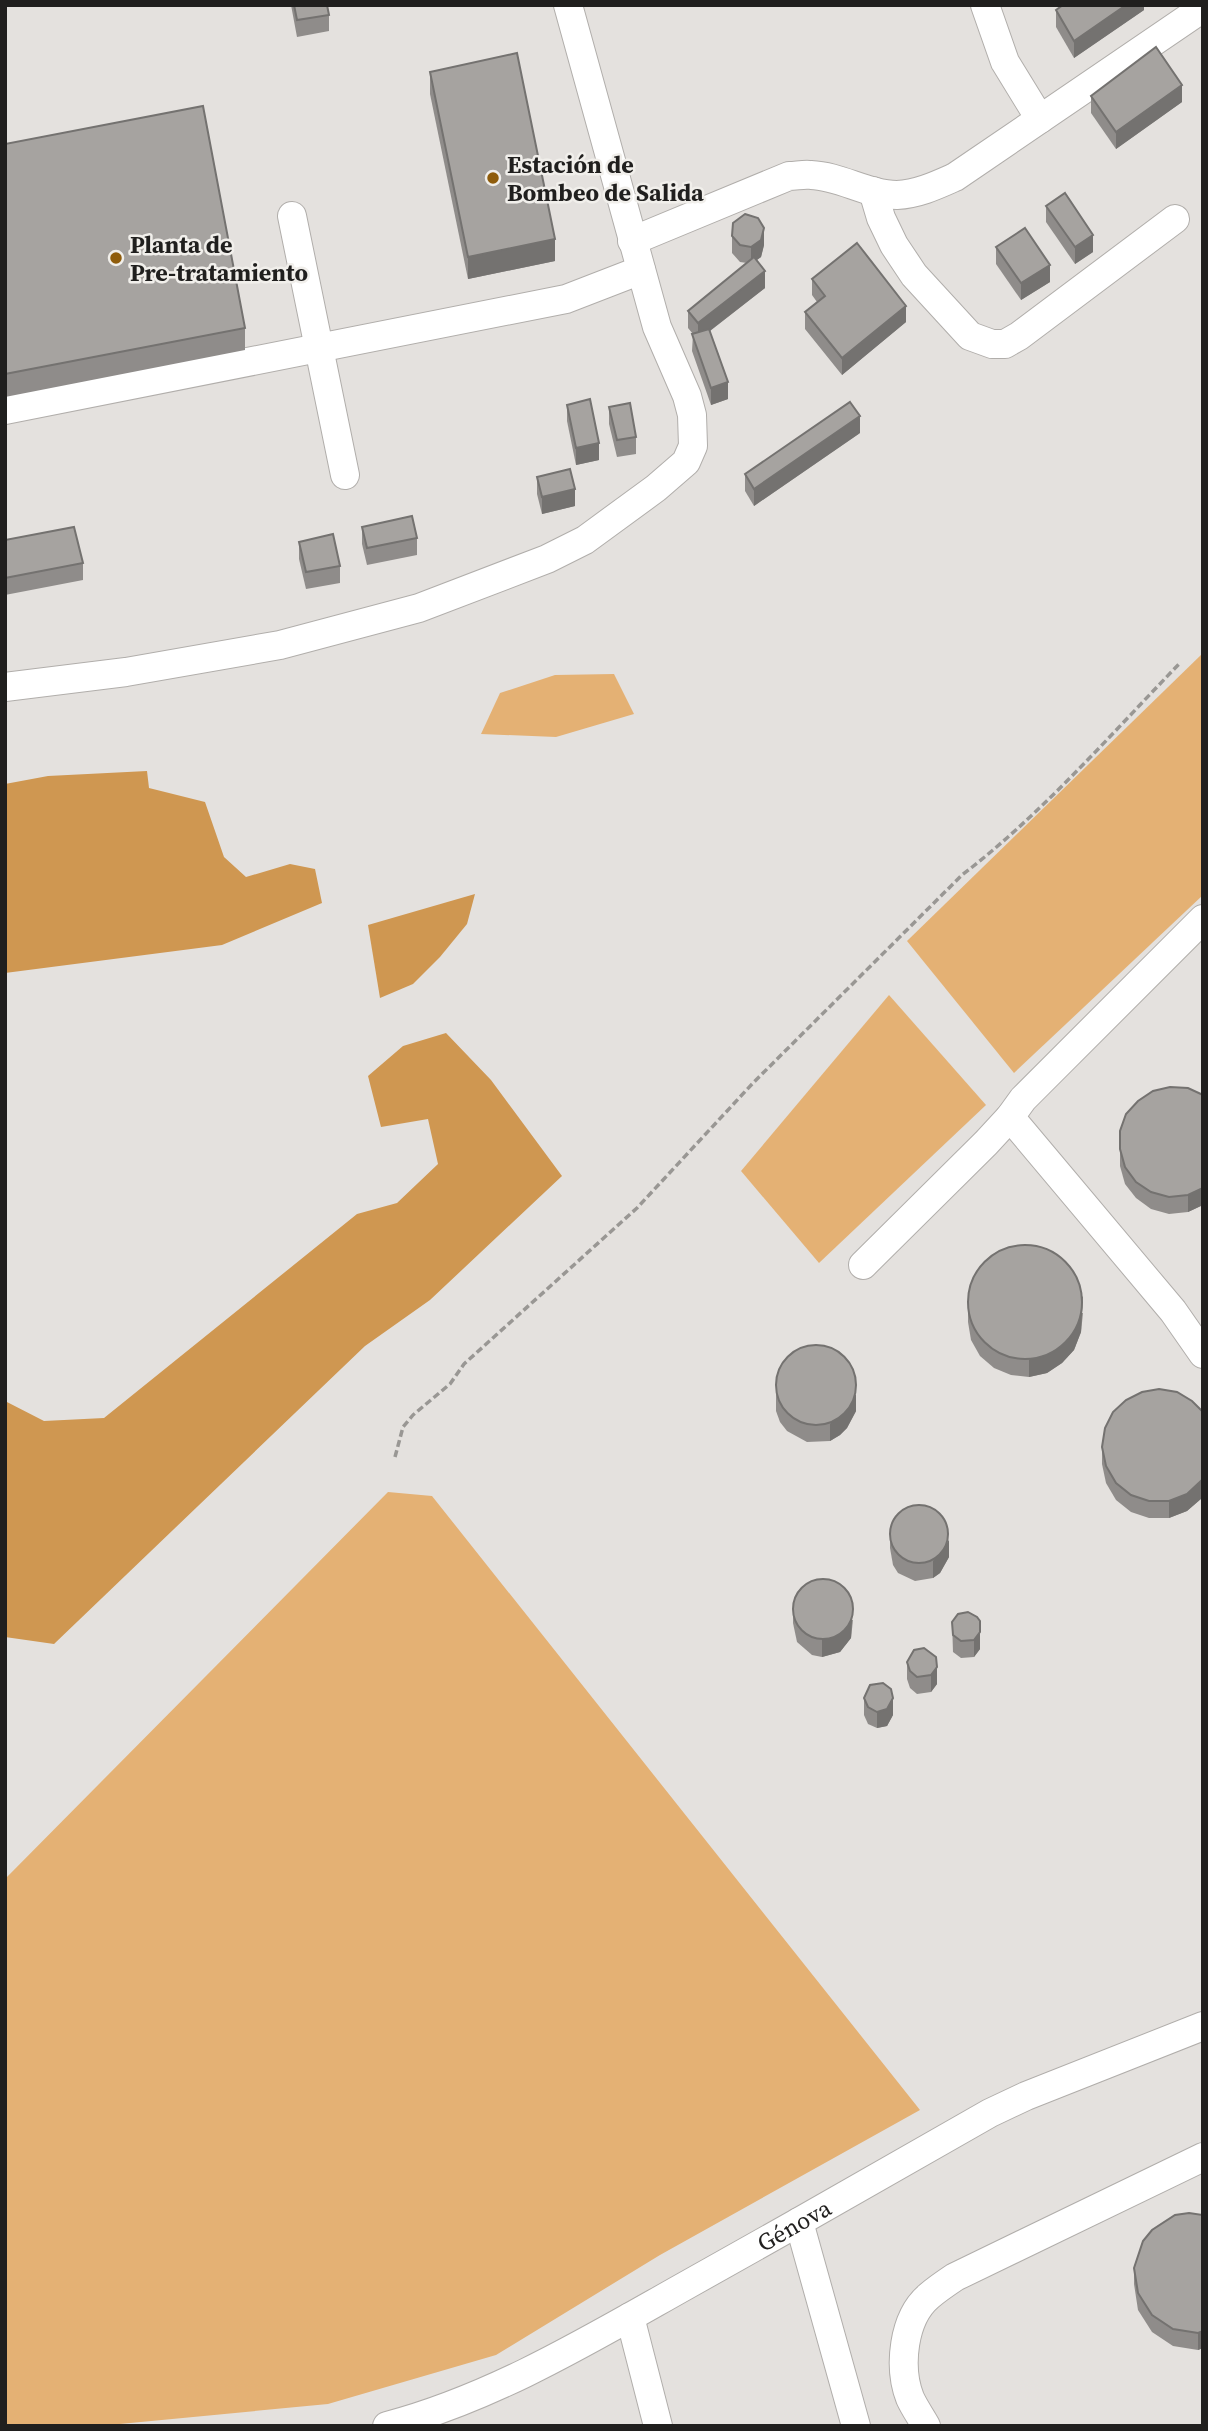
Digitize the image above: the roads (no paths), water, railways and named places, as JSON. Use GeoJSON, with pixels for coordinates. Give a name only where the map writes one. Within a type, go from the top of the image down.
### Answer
{"type":"FeatureCollection","features":[{"type":"Feature","properties":{"kind":"street"},"geometry":{"type":"LineString","coordinates":[[5,687],[126,672],[280,645],[419,608],[547,559],[585,540],[686,462],[693,446],[692,415],[687,396],[657,327],[568,5]]}},
{"type":"Feature","properties":{"kind":"street"},"geometry":{"type":"LineString","coordinates":[[985,5],[1005,62],[1040,119]]}},
{"type":"Feature","properties":{"kind":"street"},"geometry":{"type":"LineString","coordinates":[[632,241],[789,176],[810,174],[898,195],[925,190],[955,177],[1203,8]]}},
{"type":"Feature","properties":{"kind":"street"},"geometry":{"type":"LineString","coordinates":[[873,191],[881,218],[894,246],[914,275],[970,336],[992,344],[1005,344],[1019,337],[1175,219]]}},
{"type":"Feature","properties":{"kind":"street"},"geometry":{"type":"LineString","coordinates":[[292,216],[345,475]]}},
{"type":"Feature","properties":{"kind":"street"},"geometry":{"type":"LineString","coordinates":[[5,410],[566,299],[640,270]]}},
{"type":"Feature","properties":{"kind":"street"},"geometry":{"type":"LineString","coordinates":[[863,1265],[1010,1118],[1023,1098],[1203,919]]}},
{"type":"Feature","properties":{"kind":"street"},"geometry":{"type":"LineString","coordinates":[[1010,1118],[1173,1311],[1203,1354]]}},
{"type":"Feature","properties":{"kind":"street","name":"Génova"},"geometry":{"type":"LineString","coordinates":[[387,2426],[431,2414],[477,2396],[630,2317],[990,2113],[1026,2096],[1203,2026]]}},
{"type":"Feature","properties":{"kind":"street"},"geometry":{"type":"LineString","coordinates":[[926,2426],[910,2398],[903,2361],[907,2336],[915,2313],[927,2297],[955,2277],[1203,2157]]}},
{"type":"Feature","properties":{"kind":"street"},"geometry":{"type":"LineString","coordinates":[[799,2222],[856,2426]]}},
{"type":"Feature","properties":{"kind":"street"},"geometry":{"type":"LineString","coordinates":[[630,2317],[658,2426]]}},
{"type":"Feature","properties":{"kind":"place","name":"Estación de Bombeo de Salida"},"geometry":{"type":"Point","coordinates":[493,178]}},
{"type":"Feature","properties":{"kind":"place","name":"Planta de Pre-tratamiento"},"geometry":{"type":"Point","coordinates":[116,258]}}]}
